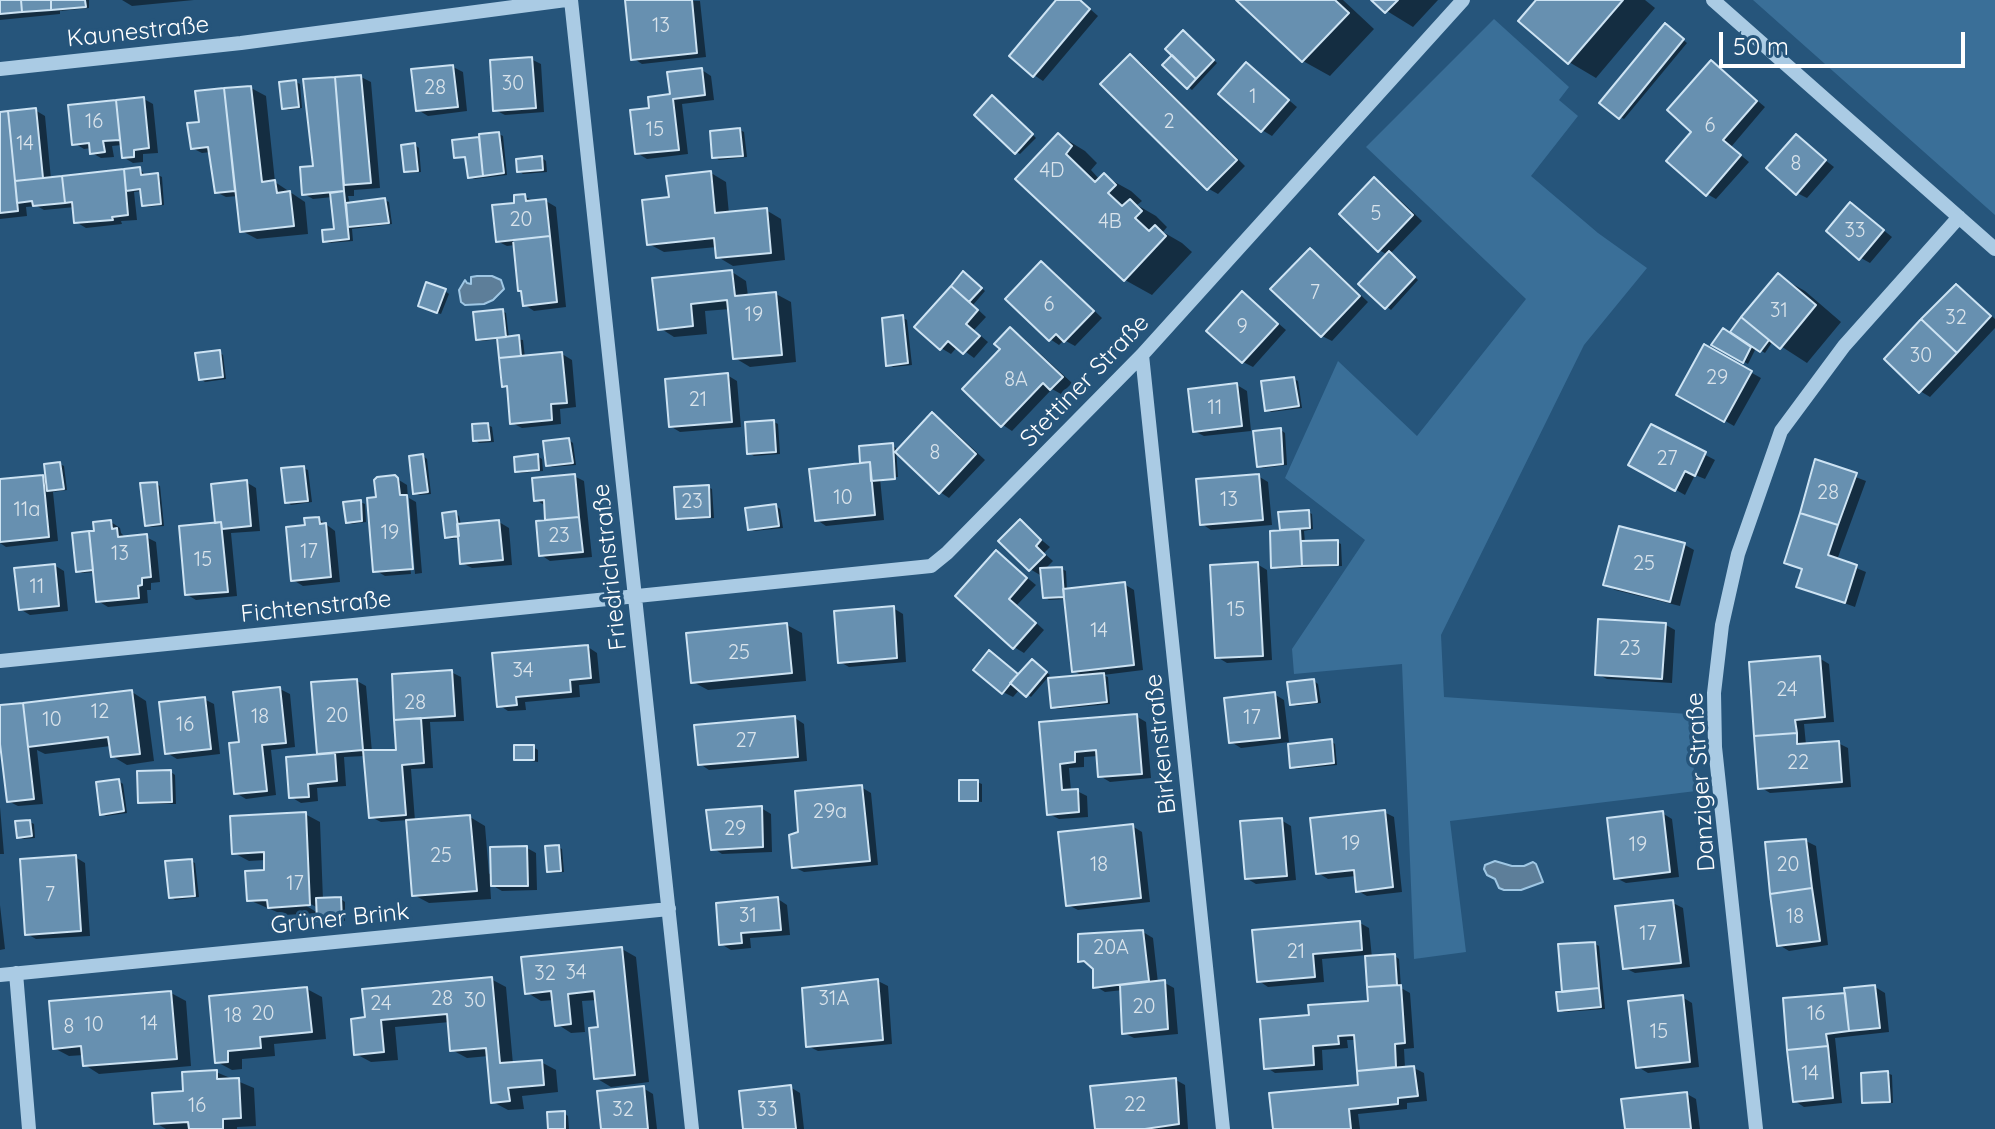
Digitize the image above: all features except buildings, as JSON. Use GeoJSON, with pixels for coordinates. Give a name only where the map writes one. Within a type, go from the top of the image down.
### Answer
{"type":"FeatureCollection","features":[{"type":"Feature","properties":{"kind":"street","name":"Kaunestraße"},"geometry":{"type":"LineString","coordinates":[[0,69],[241,43],[569,0]]}},
{"type":"Feature","properties":{"kind":"street","name":"Friedrichstraße"},"geometry":{"type":"LineString","coordinates":[[569,0],[692,1129]]}},
{"type":"Feature","properties":{"kind":"street","name":"Stettiner Straße"},"geometry":{"type":"LineString","coordinates":[[636,597],[931,566],[1142,355],[1463,0]]}},
{"type":"Feature","properties":{"kind":"street"},"geometry":{"type":"LineString","coordinates":[[1713,0],[1995,249]]}},
{"type":"Feature","properties":{"kind":"street","name":"Danziger Straße"},"geometry":{"type":"LineString","coordinates":[[1756,1129],[1715,747],[1714,693],[1722,625],[1738,554],[1781,431],[1844,346],[1959,217]]}},
{"type":"Feature","properties":{"kind":"street","name":"Birkenstraße"},"geometry":{"type":"LineString","coordinates":[[1142,355],[1223,1129]]}},
{"type":"Feature","properties":{"kind":"street","name":"Fichtenstraße"},"geometry":{"type":"LineString","coordinates":[[0,661],[636,597]]}},
{"type":"Feature","properties":{"kind":"street","name":"Grüner Brink"},"geometry":{"type":"LineString","coordinates":[[0,975],[669,909]]}},
{"type":"Feature","properties":{"kind":"street"},"geometry":{"type":"LineString","coordinates":[[16,973],[29,1129]]}},
{"type":"Feature","properties":{"kind":"shaded area"},"geometry":{"type":"Polygon","coordinates":[[[1753,0],[1995,0],[1995,215],[1753,0]]]}},
{"type":"Feature","properties":{"kind":"shaded area"},"geometry":{"type":"Polygon","coordinates":[[[1494,19],[1569,87],[1559,100],[1578,116],[1531,176],[1598,233],[1647,268],[1584,345],[1441,635],[1444,697],[1688,714],[1696,791],[1450,821],[1466,952],[1414,959],[1402,664],[1294,674],[1292,649],[1365,540],[1285,478],[1338,361],[1417,436],[1526,299],[1366,147],[1494,19]]]}},
{"type":"Feature","properties":{"kind":"shaded area"},"geometry":{"type":"Polygon","coordinates":[[[492,276],[501,280],[504,289],[484,304],[465,305],[461,302],[459,290],[465,280],[471,284],[471,277],[492,276]]]}},
{"type":"Feature","properties":{"kind":"shaded area"},"geometry":{"type":"Polygon","coordinates":[[[1495,861],[1512,866],[1533,862],[1543,882],[1521,890],[1499,888],[1495,879],[1487,875],[1484,869],[1485,865],[1495,861]]]}}]}
